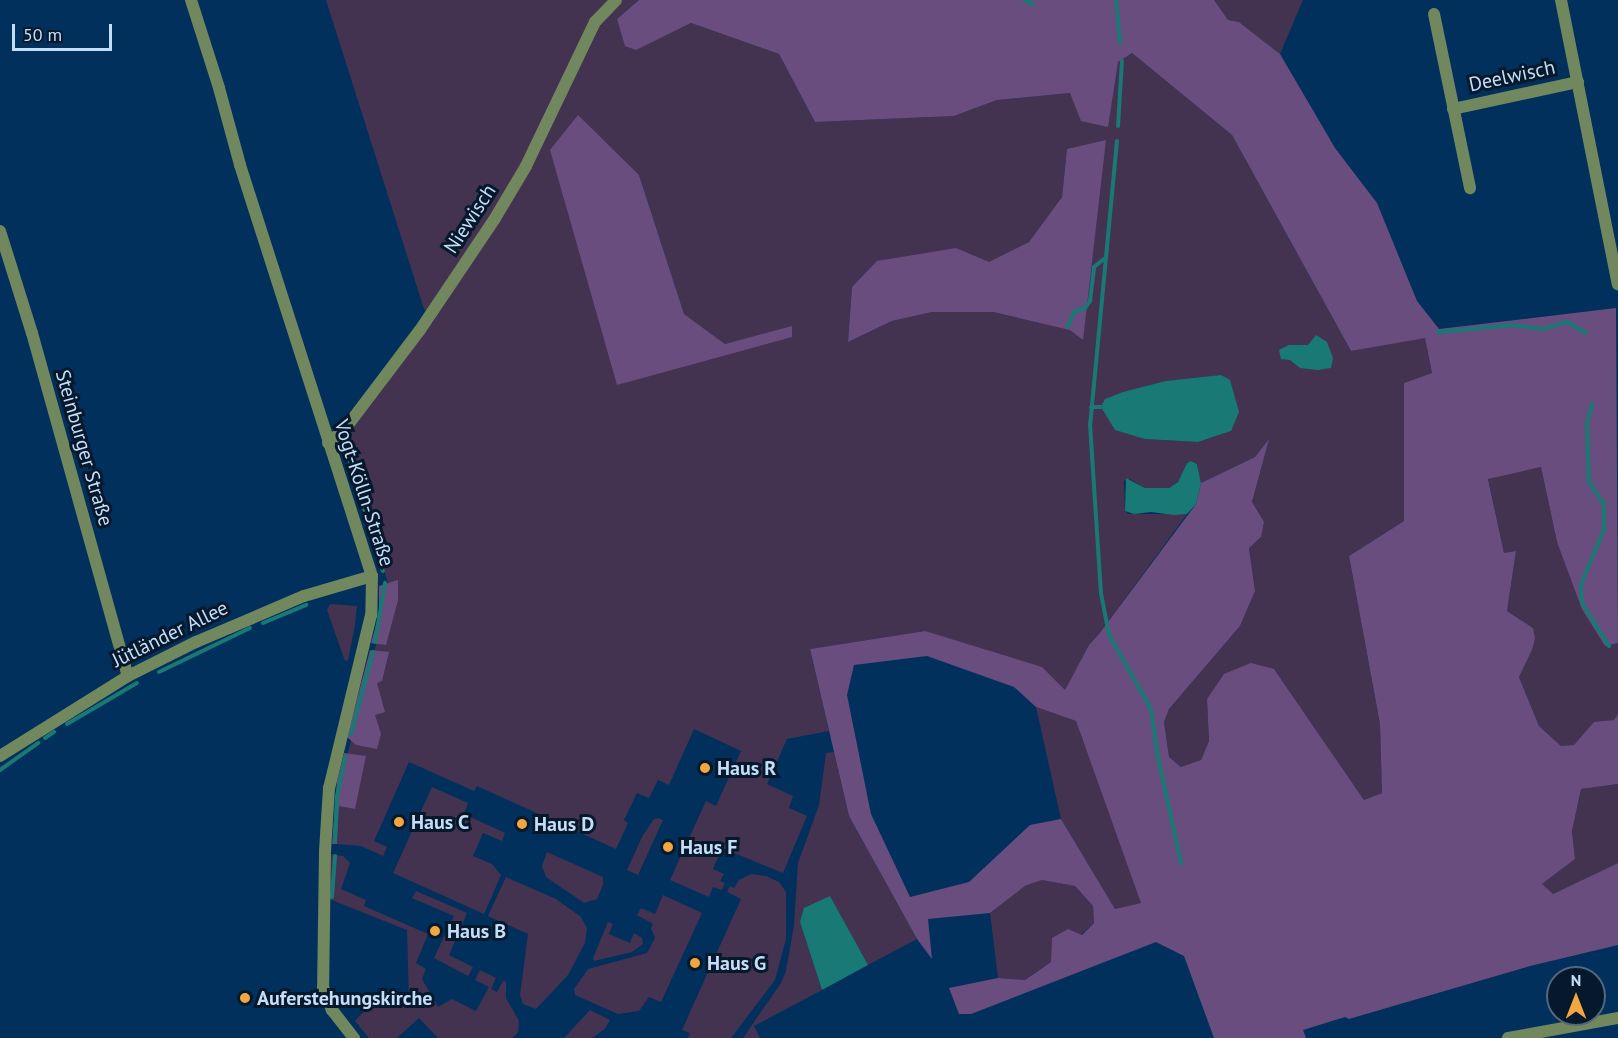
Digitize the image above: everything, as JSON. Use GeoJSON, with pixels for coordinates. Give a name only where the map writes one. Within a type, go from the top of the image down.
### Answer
{"type":"FeatureCollection","features":[{"type":"Feature","properties":{"kind":"street","name":"Vogt-Kölln-Straße"},"geometry":{"type":"LineString","coordinates":[[191,0],[240,165],[372,576],[371,615],[329,788],[324,861],[322,987],[332,1010],[354,1038]]}},
{"type":"Feature","properties":{"kind":"street","name":"Niewisch"},"geometry":{"type":"LineString","coordinates":[[328,443],[345,429],[414,339],[494,220],[526,166],[596,22],[616,0]]}},
{"type":"Feature","properties":{"kind":"street","name":"Deelwisch"},"geometry":{"type":"LineString","coordinates":[[1561,0],[1618,284]]}},
{"type":"Feature","properties":{"kind":"street","name":"Deelwisch"},"geometry":{"type":"LineString","coordinates":[[1434,14],[1470,188]]}},
{"type":"Feature","properties":{"kind":"street","name":"Deelwisch"},"geometry":{"type":"LineString","coordinates":[[1453,109],[1578,82]]}},
{"type":"Feature","properties":{"kind":"street","name":"Steinburger Straße"},"geometry":{"type":"LineString","coordinates":[[0,231],[35,344],[128,676]]}},
{"type":"Feature","properties":{"kind":"street","name":"Jütländer Allee"},"geometry":{"type":"LineString","coordinates":[[0,756],[128,676],[269,609],[334,586],[372,576]]}},
{"type":"Feature","properties":{"kind":"street"},"geometry":{"type":"LineString","coordinates":[[1508,1038],[1618,1018]]}},
{"type":"Feature","properties":{"kind":"shaded area"},"geometry":{"type":"Polygon","coordinates":[[[326,0],[639,0],[617,19],[636,49],[691,23],[779,54],[815,122],[954,116],[997,100],[1070,93],[1132,53],[1232,135],[1351,351],[1425,337],[1432,373],[1404,383],[1404,521],[1349,556],[1380,724],[1382,793],[1364,800],[1274,669],[1207,699],[1209,741],[1201,760],[1181,767],[1169,757],[1164,722],[1169,709],[1240,626],[1255,591],[1249,548],[1261,537],[1252,503],[1268,440],[1255,457],[1201,483],[1197,464],[1191,461],[1187,463],[1178,482],[1169,488],[1156,490],[1145,488],[1130,479],[1124,481],[1125,510],[1128,514],[1187,514],[1089,645],[1065,691],[925,631],[810,649],[829,731],[787,739],[767,784],[793,796],[789,808],[807,816],[783,873],[722,848],[713,869],[724,874],[720,881],[725,883],[722,890],[713,887],[709,897],[670,880],[706,801],[716,806],[741,751],[694,729],[669,785],[658,780],[649,798],[637,793],[624,820],[628,823],[616,849],[477,786],[474,791],[409,762],[374,841],[387,847],[383,856],[361,846],[337,844],[345,764],[388,598],[388,583],[343,442],[435,319],[424,309],[326,0]],[[1067,149],[1062,197],[1029,242],[989,263],[956,248],[852,287],[848,342],[892,321],[932,312],[993,312],[1044,324],[1055,296],[1067,149]],[[639,175],[617,385],[791,327],[725,344],[684,314],[639,175]],[[1221,375],[1123,392],[1145,439],[1198,442],[1231,431],[1230,381],[1221,375]]]}},
{"type":"Feature","properties":{"kind":"shaded area"},"geometry":{"type":"Polygon","coordinates":[[[639,0],[1214,0],[1228,20],[1239,22],[1280,54],[1335,148],[1377,203],[1417,301],[1439,329],[1616,308],[1618,643],[1605,646],[1582,609],[1557,542],[1541,467],[1488,479],[1504,553],[1516,551],[1507,611],[1533,628],[1535,638],[1532,650],[1519,677],[1539,726],[1561,746],[1574,745],[1594,722],[1614,720],[1618,714],[1618,784],[1581,789],[1572,831],[1575,859],[1542,884],[1553,894],[1618,863],[1618,945],[1530,966],[1349,1019],[1345,1017],[1303,1030],[1306,1038],[1214,1038],[1184,956],[1156,942],[971,1014],[959,1014],[949,988],[998,978],[1025,980],[1051,962],[1052,938],[1068,929],[1082,935],[1094,923],[1093,906],[1075,886],[1042,880],[1025,886],[990,913],[928,919],[932,959],[917,939],[849,816],[810,649],[925,631],[1042,667],[1065,690],[1089,645],[1196,504],[1201,483],[1255,457],[1269,439],[1252,502],[1264,522],[1261,537],[1249,548],[1255,591],[1240,626],[1169,709],[1164,722],[1169,757],[1181,767],[1201,760],[1209,741],[1207,699],[1224,674],[1251,663],[1274,669],[1364,800],[1382,793],[1380,724],[1349,556],[1404,521],[1404,383],[1432,373],[1425,338],[1351,351],[1232,135],[1132,53],[1118,62],[1108,127],[1081,121],[1070,93],[997,100],[954,116],[815,122],[779,54],[691,23],[636,50],[625,46],[617,19],[639,0]],[[927,656],[854,665],[847,695],[871,814],[910,897],[969,882],[1030,825],[1061,819],[1115,909],[1141,903],[1076,721],[1036,707],[1014,687],[927,656]]]}},
{"type":"Feature","properties":{"kind":"shaded area"},"geometry":{"type":"Polygon","coordinates":[[[1214,0],[1303,0],[1280,54],[1239,22],[1228,20],[1214,0]]]}},
{"type":"Feature","properties":{"kind":"shaded area"},"geometry":{"type":"Polygon","coordinates":[[[578,115],[639,175],[684,314],[725,344],[792,326],[792,337],[617,385],[550,150],[578,115]]]}},
{"type":"Feature","properties":{"kind":"shaded area"},"geometry":{"type":"Polygon","coordinates":[[[1106,140],[1083,340],[1070,330],[993,312],[932,312],[892,321],[848,342],[852,287],[877,261],[956,248],[989,262],[1029,242],[1062,197],[1067,149],[1106,140]]]}},
{"type":"Feature","properties":{"kind":"shaded area"},"geometry":{"type":"Polygon","coordinates":[[[1316,335],[1327,342],[1333,358],[1331,368],[1318,370],[1300,368],[1290,360],[1281,359],[1279,350],[1289,345],[1308,345],[1316,335]]]}},
{"type":"Feature","properties":{"kind":"shaded area"},"geometry":{"type":"Polygon","coordinates":[[[1221,375],[1230,380],[1239,412],[1231,431],[1198,442],[1145,439],[1115,430],[1101,407],[1105,399],[1123,392],[1166,381],[1221,375]]]}},
{"type":"Feature","properties":{"kind":"shaded area"},"geometry":{"type":"Polygon","coordinates":[[[1191,461],[1197,464],[1201,483],[1196,504],[1187,514],[1151,512],[1134,514],[1125,511],[1126,478],[1145,488],[1169,488],[1178,482],[1187,463],[1191,461]]]}},
{"type":"Feature","properties":{"kind":"shaded area"},"geometry":{"type":"Polygon","coordinates":[[[1541,467],[1557,542],[1605,646],[1618,643],[1618,714],[1615,720],[1594,723],[1574,745],[1561,746],[1539,726],[1519,677],[1532,650],[1533,628],[1507,611],[1516,551],[1504,554],[1488,478],[1541,467]]]}},
{"type":"Feature","properties":{"kind":"shaded area"},"geometry":{"type":"Polygon","coordinates":[[[398,580],[398,600],[386,645],[371,643],[379,614],[379,586],[398,580]]]}},
{"type":"Feature","properties":{"kind":"shaded area"},"geometry":{"type":"Polygon","coordinates":[[[330,604],[357,606],[348,660],[345,661],[327,610],[330,604]]]}},
{"type":"Feature","properties":{"kind":"shaded area"},"geometry":{"type":"Polygon","coordinates":[[[370,650],[389,652],[382,681],[377,683],[385,712],[375,715],[381,734],[377,749],[356,745],[347,737],[370,650]]]}},
{"type":"Feature","properties":{"kind":"shaded area"},"geometry":{"type":"Polygon","coordinates":[[[1036,707],[1076,721],[1142,903],[1115,909],[1061,819],[1036,707]]]}},
{"type":"Feature","properties":{"kind":"shaded area"},"geometry":{"type":"Polygon","coordinates":[[[834,752],[849,816],[917,939],[868,965],[830,897],[800,922],[822,990],[754,1026],[760,1038],[743,1038],[781,983],[786,971],[794,925],[798,863],[819,805],[826,753],[834,752]]]}},
{"type":"Feature","properties":{"kind":"shaded area"},"geometry":{"type":"Polygon","coordinates":[[[344,753],[366,756],[355,809],[339,806],[337,844],[332,844],[337,781],[344,753]]]}},
{"type":"Feature","properties":{"kind":"shaded area"},"geometry":{"type":"Polygon","coordinates":[[[1618,784],[1618,863],[1553,894],[1547,891],[1542,884],[1575,859],[1572,831],[1581,789],[1618,784]]]}},
{"type":"Feature","properties":{"kind":"shaded area"},"geometry":{"type":"Polygon","coordinates":[[[432,787],[468,803],[464,814],[505,833],[502,841],[483,833],[473,856],[492,864],[501,875],[484,914],[393,873],[432,787]]]}},
{"type":"Feature","properties":{"kind":"shaded area"},"geometry":{"type":"Polygon","coordinates":[[[654,819],[663,820],[638,875],[627,870],[643,835],[654,819]]]}},
{"type":"Feature","properties":{"kind":"shaded area"},"geometry":{"type":"Polygon","coordinates":[[[547,852],[603,877],[603,885],[597,899],[584,903],[546,877],[542,866],[547,852]]]}},
{"type":"Feature","properties":{"kind":"shaded area"},"geometry":{"type":"Polygon","coordinates":[[[331,854],[343,856],[350,863],[341,889],[366,900],[364,906],[428,934],[416,963],[426,969],[422,979],[438,1007],[452,999],[476,1011],[489,987],[475,980],[480,970],[496,978],[491,989],[497,992],[503,981],[506,982],[506,998],[519,1021],[518,1033],[512,1038],[438,1038],[419,1018],[397,1038],[369,1038],[355,1021],[369,1006],[409,1003],[407,930],[329,899],[331,854]]]}},
{"type":"Feature","properties":{"kind":"shaded area"},"geometry":{"type":"Polygon","coordinates":[[[751,874],[766,876],[779,882],[786,892],[786,939],[775,980],[731,1038],[688,1038],[690,1033],[682,1030],[741,899],[727,892],[730,886],[734,888],[739,880],[751,874]]]}},
{"type":"Feature","properties":{"kind":"shaded area"},"geometry":{"type":"Polygon","coordinates":[[[506,877],[556,899],[581,917],[587,928],[585,943],[568,975],[536,1009],[523,1004],[520,995],[528,934],[488,916],[506,877]]]}},
{"type":"Feature","properties":{"kind":"shaded area"},"geometry":{"type":"Polygon","coordinates":[[[1042,880],[1075,886],[1093,906],[1094,923],[1051,962],[1025,980],[998,978],[990,913],[1025,886],[1042,880]]]}},
{"type":"Feature","properties":{"kind":"shaded area"},"geometry":{"type":"Polygon","coordinates":[[[416,891],[467,913],[449,955],[473,967],[468,976],[434,958],[454,916],[412,898],[416,891]]]}},
{"type":"Feature","properties":{"kind":"shaded area"},"geometry":{"type":"Polygon","coordinates":[[[663,895],[702,913],[661,1002],[649,997],[639,1011],[618,1014],[575,995],[574,989],[588,969],[647,953],[655,938],[651,928],[653,924],[637,915],[641,908],[655,914],[663,895]]]}},
{"type":"Feature","properties":{"kind":"shaded area"},"geometry":{"type":"Polygon","coordinates":[[[830,896],[868,965],[822,990],[800,922],[804,908],[830,896]]]}},
{"type":"Feature","properties":{"kind":"shaded area"},"geometry":{"type":"Polygon","coordinates":[[[608,922],[613,924],[609,934],[630,943],[634,933],[642,938],[643,944],[632,952],[594,961],[593,958],[608,922]]]}},
{"type":"Feature","properties":{"kind":"shaded area"},"geometry":{"type":"Polygon","coordinates":[[[590,1010],[610,1020],[605,1029],[592,1038],[564,1038],[590,1010]]]}},
{"type":"Feature","properties":{"kind":"waterway"},"geometry":{"type":"LineString","coordinates":[[1025,0],[1033,4]]}},
{"type":"Feature","properties":{"kind":"waterway"},"geometry":{"type":"LineString","coordinates":[[1116,0],[1120,43]]}},
{"type":"Feature","properties":{"kind":"waterway"},"geometry":{"type":"LineString","coordinates":[[1118,126],[1122,61]]}},
{"type":"Feature","properties":{"kind":"waterway"},"geometry":{"type":"LineString","coordinates":[[1117,141],[1090,424],[1101,593],[1109,635],[1151,709],[1157,752],[1181,863]]}},
{"type":"Feature","properties":{"kind":"waterway"},"geometry":{"type":"LineString","coordinates":[[1068,326],[1074,312],[1085,308],[1090,301],[1094,267],[1105,258]]}},
{"type":"Feature","properties":{"kind":"waterway"},"geometry":{"type":"LineString","coordinates":[[1438,332],[1513,325],[1542,329],[1567,322],[1586,333]]}},
{"type":"Feature","properties":{"kind":"waterway"},"geometry":{"type":"LineString","coordinates":[[1592,404],[1587,423],[1589,482],[1604,504],[1604,530],[1581,584],[1582,603],[1609,646]]}},
{"type":"Feature","properties":{"kind":"waterway"},"geometry":{"type":"LineString","coordinates":[[1091,407],[1101,407]]}},
{"type":"Feature","properties":{"kind":"waterway"},"geometry":{"type":"LineString","coordinates":[[349,458],[383,571]]}},
{"type":"Feature","properties":{"kind":"waterway"},"geometry":{"type":"LineString","coordinates":[[375,642],[385,583]]}},
{"type":"Feature","properties":{"kind":"waterway"},"geometry":{"type":"LineString","coordinates":[[263,623],[306,605]]}},
{"type":"Feature","properties":{"kind":"waterway"},"geometry":{"type":"LineString","coordinates":[[159,672],[250,628]]}},
{"type":"Feature","properties":{"kind":"waterway"},"geometry":{"type":"LineString","coordinates":[[351,734],[373,652]]}},
{"type":"Feature","properties":{"kind":"waterway"},"geometry":{"type":"LineString","coordinates":[[67,724],[137,683]]}},
{"type":"Feature","properties":{"kind":"waterway"},"geometry":{"type":"LineString","coordinates":[[45,738],[54,732]]}},
{"type":"Feature","properties":{"kind":"waterway"},"geometry":{"type":"LineString","coordinates":[[0,770],[38,743]]}},
{"type":"Feature","properties":{"kind":"waterway"},"geometry":{"type":"LineString","coordinates":[[335,841],[337,796],[345,757]]}},
{"type":"Feature","properties":{"kind":"waterway"},"geometry":{"type":"LineString","coordinates":[[332,897],[335,856]]}},
{"type":"Feature","properties":{"kind":"place","name":"Haus R"},"geometry":{"type":"Point","coordinates":[705,768]}},
{"type":"Feature","properties":{"kind":"place","name":"Haus C"},"geometry":{"type":"Point","coordinates":[399,822]}},
{"type":"Feature","properties":{"kind":"place","name":"Haus D"},"geometry":{"type":"Point","coordinates":[522,824]}},
{"type":"Feature","properties":{"kind":"place","name":"Haus F"},"geometry":{"type":"Point","coordinates":[668,847]}},
{"type":"Feature","properties":{"kind":"place","name":"Haus B"},"geometry":{"type":"Point","coordinates":[435,931]}},
{"type":"Feature","properties":{"kind":"place","name":"Haus G"},"geometry":{"type":"Point","coordinates":[695,963]}},
{"type":"Feature","properties":{"kind":"place","name":"Auferstehungskirche"},"geometry":{"type":"Point","coordinates":[245,998]}}]}
